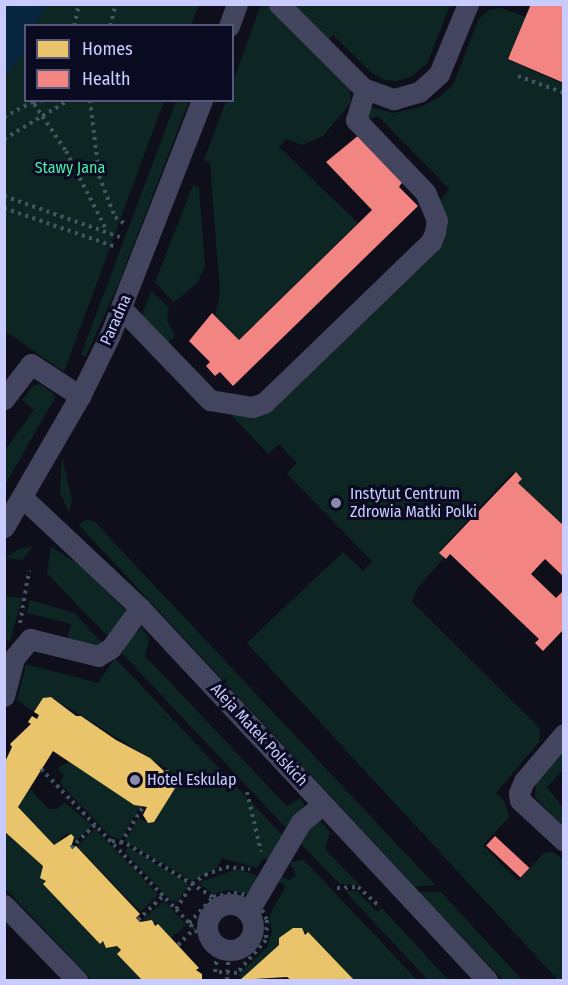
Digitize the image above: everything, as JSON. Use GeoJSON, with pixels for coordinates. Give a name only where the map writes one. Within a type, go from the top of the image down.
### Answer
{"type":"FeatureCollection","features":[{"type":"Feature","properties":{"kind":"street"},"geometry":{"type":"LineString","coordinates":[[230,24],[237,4]]}},
{"type":"Feature","properties":{"kind":"street"},"geometry":{"type":"LineString","coordinates":[[279,4],[365,90],[394,99],[411,96],[431,84],[450,54],[468,4]]}},
{"type":"Feature","properties":{"kind":"street"},"geometry":{"type":"LineString","coordinates":[[122,309],[210,400],[252,407],[264,403],[431,242],[435,232],[435,213],[425,192],[356,120],[365,90]]}},
{"type":"Feature","properties":{"kind":"street","name":"Paradna"},"geometry":{"type":"LineString","coordinates":[[4,527],[80,396],[122,309],[201,102]]}},
{"type":"Feature","properties":{"kind":"street"},"geometry":{"type":"LineString","coordinates":[[4,399],[31,364],[80,396]]}},
{"type":"Feature","properties":{"kind":"street","name":"Aleja Matek Polskich"},"geometry":{"type":"LineString","coordinates":[[22,498],[140,608],[487,981]]}},
{"type":"Feature","properties":{"kind":"street"},"geometry":{"type":"LineString","coordinates":[[4,696],[14,658],[30,639],[98,656],[111,648],[140,608]]}},
{"type":"Feature","properties":{"kind":"street"},"geometry":{"type":"LineString","coordinates":[[564,734],[524,781],[519,793],[520,800],[564,841]]}},
{"type":"Feature","properties":{"kind":"street"},"geometry":{"type":"LineString","coordinates":[[251,907],[235,903],[212,911],[208,921],[209,937],[220,948],[229,950],[245,945],[252,935],[251,907],[271,862],[301,822],[323,804]]}},
{"type":"Feature","properties":{"kind":"street"},"geometry":{"type":"LineString","coordinates":[[4,905],[77,981]]}},
{"type":"Feature","properties":{"kind":"path"},"geometry":{"type":"LineString","coordinates":[[74,24],[79,4]]}},
{"type":"Feature","properties":{"kind":"path"},"geometry":{"type":"LineString","coordinates":[[111,24],[116,4]]}},
{"type":"Feature","properties":{"kind":"path"},"geometry":{"type":"LineString","coordinates":[[518,76],[564,93]]}},
{"type":"Feature","properties":{"kind":"path"},"geometry":{"type":"LineString","coordinates":[[4,117],[35,102],[42,117],[66,151],[107,231]]}},
{"type":"Feature","properties":{"kind":"path"},"geometry":{"type":"LineString","coordinates":[[4,139],[66,102]]}},
{"type":"Feature","properties":{"kind":"path"},"geometry":{"type":"LineString","coordinates":[[90,102],[99,176],[115,217],[125,224]]}},
{"type":"Feature","properties":{"kind":"path"},"geometry":{"type":"LineString","coordinates":[[4,196],[120,237]]}},
{"type":"Feature","properties":{"kind":"path"},"geometry":{"type":"LineString","coordinates":[[4,208],[116,246]]}},
{"type":"Feature","properties":{"kind":"path"},"geometry":{"type":"LineString","coordinates":[[19,626],[29,571]]}},
{"type":"Feature","properties":{"kind":"path"},"geometry":{"type":"LineString","coordinates":[[41,769],[176,909],[217,955],[215,972],[237,973],[266,940],[267,920],[234,893],[213,897],[189,923]]}},
{"type":"Feature","properties":{"kind":"path"},"geometry":{"type":"LineString","coordinates":[[176,909],[193,884],[226,867],[259,873],[271,862],[247,792]]}},
{"type":"Feature","properties":{"kind":"path"},"geometry":{"type":"LineString","coordinates":[[122,843],[144,805]]}},
{"type":"Feature","properties":{"kind":"path"},"geometry":{"type":"LineString","coordinates":[[70,848],[95,825]]}},
{"type":"Feature","properties":{"kind":"path"},"geometry":{"type":"LineString","coordinates":[[111,841],[122,843],[213,897]]}},
{"type":"Feature","properties":{"kind":"path"},"geometry":{"type":"LineString","coordinates":[[337,888],[358,887],[379,906]]}},
{"type":"Feature","properties":{"kind":"path"},"geometry":{"type":"LineString","coordinates":[[138,920],[163,896]]}},
{"type":"Feature","properties":{"kind":"path"},"geometry":{"type":"LineString","coordinates":[[178,945],[194,929]]}},
{"type":"Feature","properties":{"kind":"path"},"geometry":{"type":"LineString","coordinates":[[227,981],[229,950]]}},
{"type":"Feature","properties":{"kind":"green space","name":"Stawy Jana"},"geometry":{"type":"Polygon","coordinates":[[[4,5],[199,5],[191,24],[24,24],[24,102],[164,102],[64,372],[5,331],[4,5]]]}},
{"type":"Feature","properties":{"kind":"green space"},"geometry":{"type":"Polygon","coordinates":[[[270,5],[349,88],[351,102],[323,136],[302,145],[286,139],[279,147],[358,223],[239,339],[215,315],[220,293],[210,164],[204,160],[226,102],[234,102],[234,79],[260,7],[270,5]]]}},
{"type":"Feature","properties":{"kind":"green space"},"geometry":{"type":"Polygon","coordinates":[[[291,5],[450,5],[427,64],[410,77],[396,81],[384,80],[372,73],[333,35],[328,40],[291,5]]]}},
{"type":"Feature","properties":{"kind":"green space"},"geometry":{"type":"Polygon","coordinates":[[[501,8],[526,17],[513,54],[509,53],[507,59],[563,84],[563,525],[518,483],[523,479],[513,472],[440,550],[444,558],[418,587],[412,602],[540,728],[539,742],[496,793],[505,802],[509,817],[483,845],[518,881],[544,853],[553,852],[563,859],[563,980],[558,980],[247,643],[343,552],[363,571],[372,561],[287,474],[297,463],[279,444],[268,454],[225,408],[242,412],[426,258],[441,199],[449,189],[378,116],[366,120],[366,106],[393,113],[421,107],[441,96],[453,85],[478,20],[488,10],[501,8]]]}},
{"type":"Feature","properties":{"kind":"green space"},"geometry":{"type":"Polygon","coordinates":[[[176,102],[189,102],[118,285],[86,356],[81,355],[176,102]]]}},
{"type":"Feature","properties":{"kind":"green space"},"geometry":{"type":"Polygon","coordinates":[[[193,185],[199,188],[205,267],[197,283],[174,302],[155,282],[193,185]]]}},
{"type":"Feature","properties":{"kind":"green space"},"geometry":{"type":"Polygon","coordinates":[[[151,291],[169,308],[167,320],[175,336],[166,345],[141,318],[151,291]]]}},
{"type":"Feature","properties":{"kind":"green space"},"geometry":{"type":"Polygon","coordinates":[[[40,384],[56,396],[5,485],[5,450],[34,410],[22,400],[33,386],[40,384]]]}},
{"type":"Feature","properties":{"kind":"green space"},"geometry":{"type":"Polygon","coordinates":[[[62,457],[72,500],[69,512],[60,493],[62,457]]]}},
{"type":"Feature","properties":{"kind":"green space"},"geometry":{"type":"Polygon","coordinates":[[[85,520],[94,521],[435,885],[415,887],[79,525],[85,520]]]}},
{"type":"Feature","properties":{"kind":"green space"},"geometry":{"type":"Polygon","coordinates":[[[33,546],[22,560],[5,558],[19,549],[33,546]]]}},
{"type":"Feature","properties":{"kind":"green space"},"geometry":{"type":"Polygon","coordinates":[[[51,547],[82,566],[126,611],[109,638],[47,573],[51,547]]]}},
{"type":"Feature","properties":{"kind":"green space"},"geometry":{"type":"Polygon","coordinates":[[[5,596],[22,598],[10,641],[5,640],[5,596]]]}},
{"type":"Feature","properties":{"kind":"green space"},"geometry":{"type":"Polygon","coordinates":[[[30,600],[74,613],[105,646],[99,649],[67,640],[71,624],[27,613],[30,600]]]}},
{"type":"Feature","properties":{"kind":"green space"},"geometry":{"type":"Polygon","coordinates":[[[142,627],[149,639],[145,656],[287,806],[300,798],[304,804],[288,830],[120,651],[142,627]]]}},
{"type":"Feature","properties":{"kind":"green space"},"geometry":{"type":"Polygon","coordinates":[[[115,658],[284,837],[269,860],[263,859],[257,868],[222,858],[217,868],[192,881],[125,841],[139,818],[148,823],[176,785],[175,781],[167,779],[169,770],[51,697],[43,699],[34,712],[17,700],[26,664],[98,683],[115,658]]]}},
{"type":"Feature","properties":{"kind":"green space"},"geometry":{"type":"Polygon","coordinates":[[[563,747],[563,770],[547,787],[563,808],[563,827],[535,797],[536,783],[563,747]]]}},
{"type":"Feature","properties":{"kind":"green space"},"geometry":{"type":"Polygon","coordinates":[[[70,761],[141,806],[120,840],[109,835],[60,783],[64,776],[58,768],[70,761]]]}},
{"type":"Feature","properties":{"kind":"green space"},"geometry":{"type":"Polygon","coordinates":[[[29,788],[48,809],[57,809],[64,802],[93,826],[74,842],[71,834],[66,834],[54,845],[18,807],[29,788]]]}},
{"type":"Feature","properties":{"kind":"green space"},"geometry":{"type":"Polygon","coordinates":[[[321,821],[330,832],[325,849],[360,885],[340,884],[298,841],[307,828],[321,821]]]}},
{"type":"Feature","properties":{"kind":"green space"},"geometry":{"type":"Polygon","coordinates":[[[95,829],[158,894],[140,912],[77,846],[95,829]]]}},
{"type":"Feature","properties":{"kind":"green space"},"geometry":{"type":"Polygon","coordinates":[[[4,831],[43,866],[40,877],[46,881],[44,884],[100,944],[103,941],[107,948],[117,946],[121,950],[118,954],[142,980],[92,980],[5,888],[4,831]]]}},
{"type":"Feature","properties":{"kind":"green space"},"geometry":{"type":"Polygon","coordinates":[[[128,847],[189,884],[177,902],[171,901],[125,852],[128,847]]]}},
{"type":"Feature","properties":{"kind":"green space"},"geometry":{"type":"Polygon","coordinates":[[[304,860],[417,980],[354,980],[308,933],[294,928],[279,938],[279,945],[242,979],[238,975],[267,947],[272,931],[269,916],[286,886],[274,880],[276,875],[290,880],[296,875],[289,862],[304,860]]]}},
{"type":"Feature","properties":{"kind":"green space"},"geometry":{"type":"Polygon","coordinates":[[[237,869],[259,876],[247,894],[228,890],[214,894],[198,883],[237,869]]]}},
{"type":"Feature","properties":{"kind":"green space"},"geometry":{"type":"Polygon","coordinates":[[[345,891],[357,891],[377,912],[382,908],[448,980],[428,980],[345,891]]]}},
{"type":"Feature","properties":{"kind":"green space"},"geometry":{"type":"Polygon","coordinates":[[[419,892],[441,892],[522,980],[503,980],[419,892]]]}},
{"type":"Feature","properties":{"kind":"green space"},"geometry":{"type":"Polygon","coordinates":[[[164,901],[186,925],[171,938],[151,920],[143,919],[164,901]]]}},
{"type":"Feature","properties":{"kind":"water"},"geometry":{"type":"Polygon","coordinates":[[[5,4],[46,5],[36,24],[24,24],[24,52],[5,77],[5,4]]]}},
{"type":"Feature","properties":{"kind":"building: Homes"},"geometry":{"type":"Polygon","coordinates":[[[51,697],[76,716],[81,716],[116,740],[150,758],[164,771],[169,770],[167,779],[175,781],[177,785],[154,822],[148,823],[143,815],[147,807],[134,805],[53,751],[18,807],[54,845],[71,834],[74,837],[71,848],[76,846],[140,914],[136,918],[140,922],[152,920],[155,926],[158,924],[199,968],[196,970],[202,974],[202,980],[142,980],[117,954],[121,950],[117,946],[106,948],[103,941],[100,944],[43,884],[46,881],[40,878],[43,866],[4,831],[4,764],[12,747],[10,744],[31,724],[28,722],[32,716],[37,719],[39,715],[34,712],[43,698],[51,697]]]}},
{"type":"Feature","properties":{"kind":"building: Homes"},"geometry":{"type":"Polygon","coordinates":[[[293,928],[302,928],[305,935],[308,932],[354,980],[291,980],[287,977],[240,980],[279,945],[279,938],[293,928]]]}},
{"type":"Feature","properties":{"kind":"building: Health"},"geometry":{"type":"Polygon","coordinates":[[[531,4],[564,4],[564,83],[508,59],[531,4]]]}},
{"type":"Feature","properties":{"kind":"building: Health"},"geometry":{"type":"Polygon","coordinates":[[[359,135],[403,181],[399,187],[418,206],[233,386],[220,372],[215,376],[206,366],[210,362],[189,341],[212,313],[239,340],[372,210],[326,162],[359,135]]]}},
{"type":"Feature","properties":{"kind":"building: Health"},"geometry":{"type":"Polygon","coordinates":[[[516,472],[522,479],[518,483],[564,526],[564,577],[545,559],[531,574],[556,598],[564,590],[564,629],[543,651],[535,643],[539,639],[450,554],[446,559],[439,553],[516,472]]]}},
{"type":"Feature","properties":{"kind":"building: Health"},"geometry":{"type":"Polygon","coordinates":[[[495,836],[529,868],[521,878],[486,846],[495,836]]]}},
{"type":"Feature","properties":{"kind":"place","name":"Instytut Centrum Zdrowia Matki Polki"},"geometry":{"type":"Point","coordinates":[336,503]}},
{"type":"Feature","properties":{"kind":"place","name":"Hotel Eskulap"},"geometry":{"type":"Point","coordinates":[135,780]}}]}
